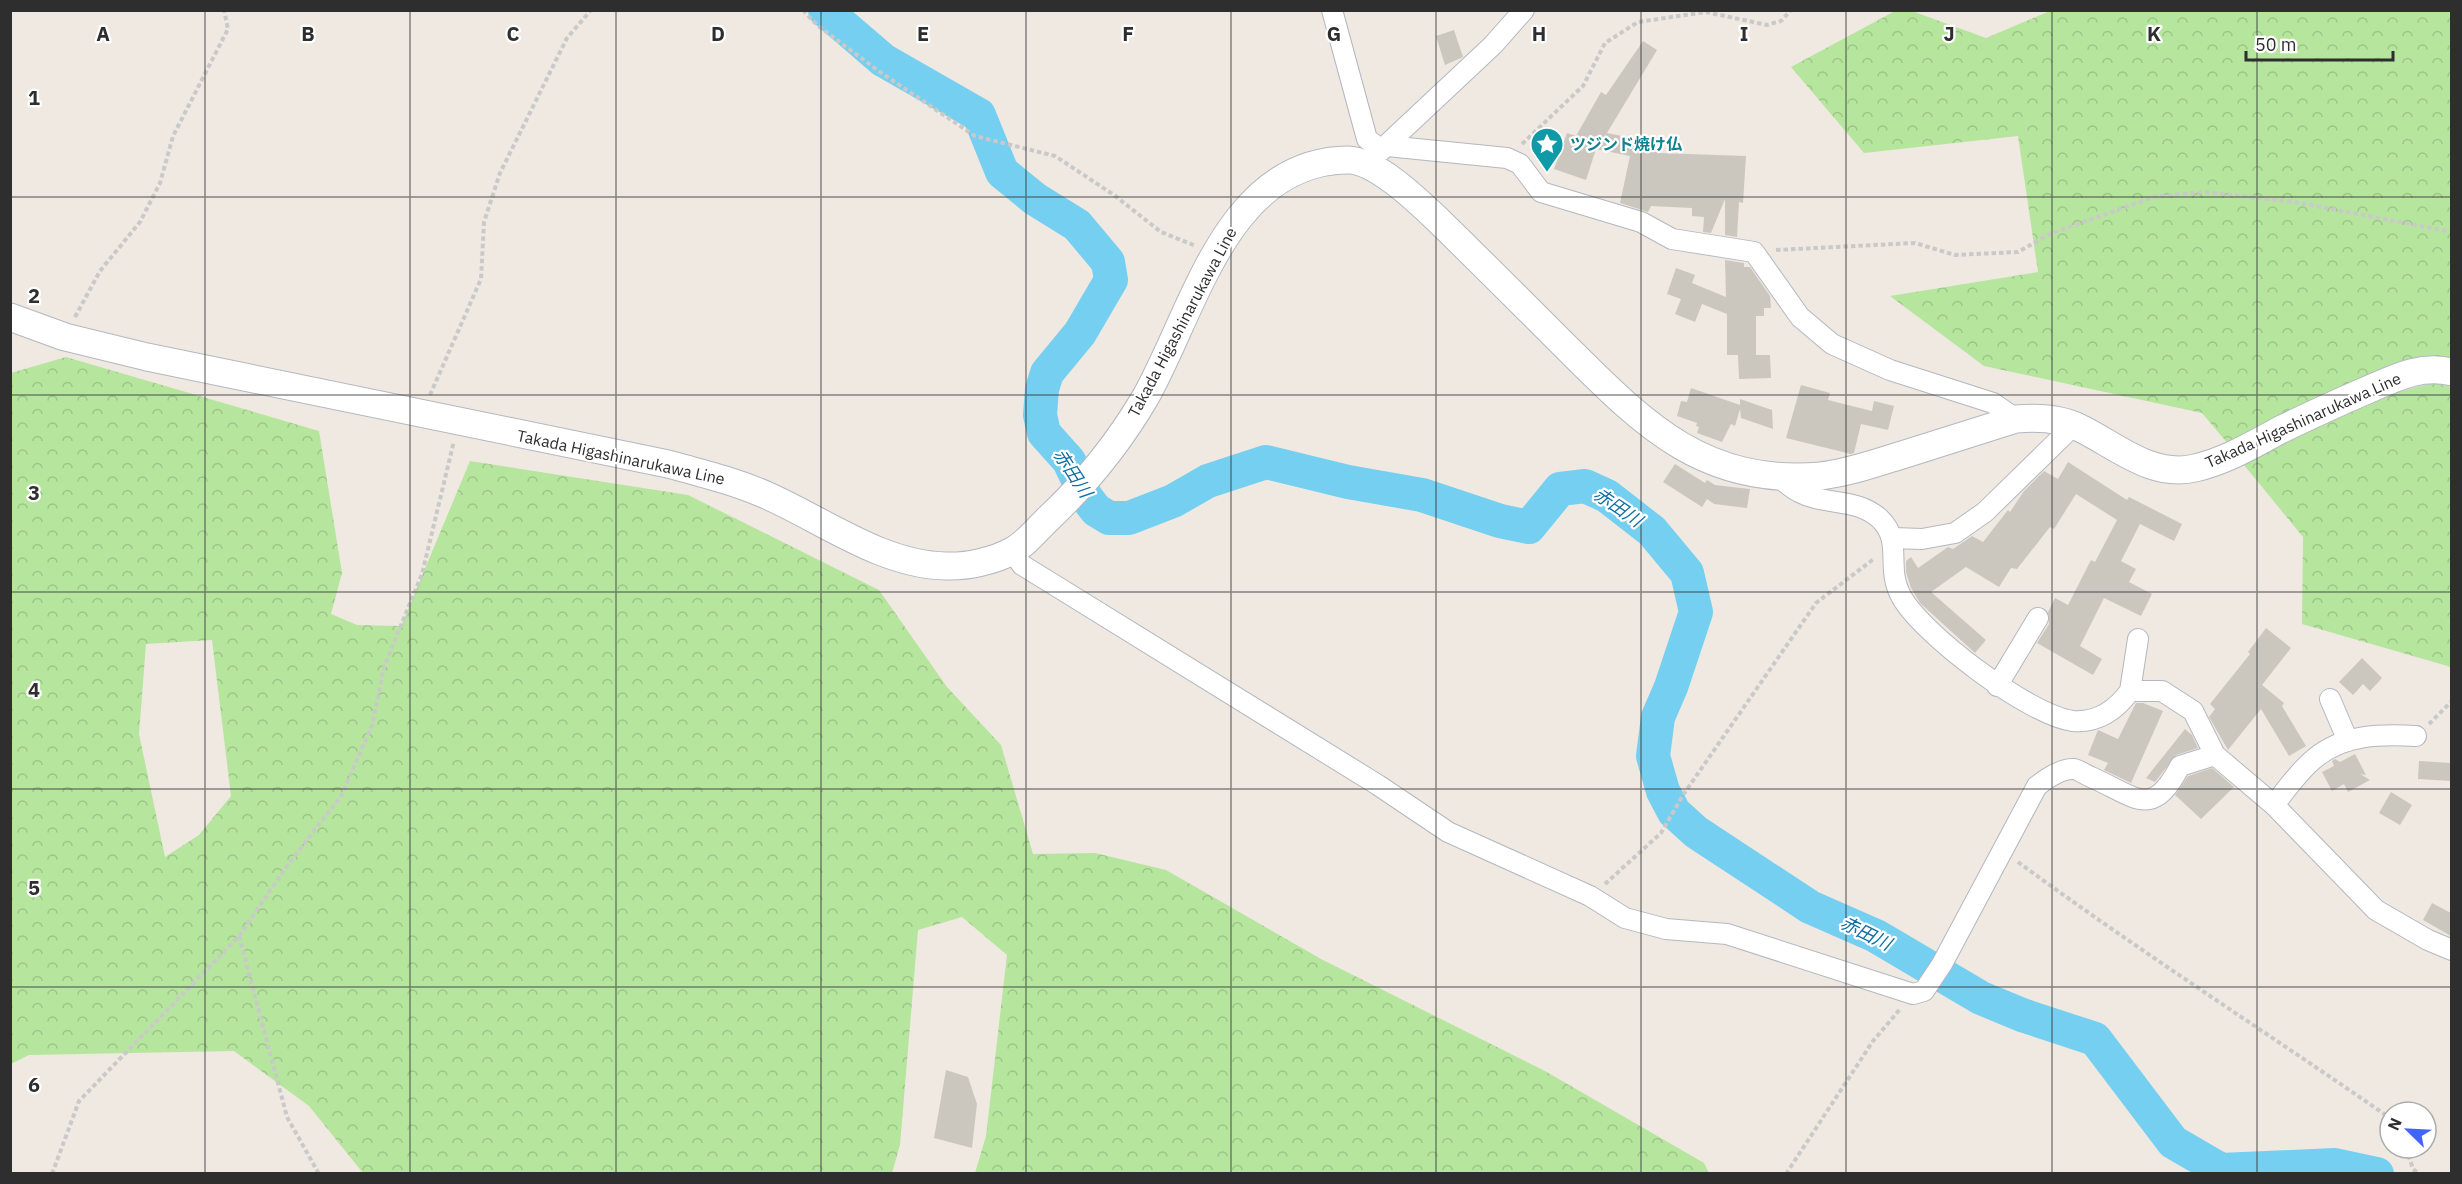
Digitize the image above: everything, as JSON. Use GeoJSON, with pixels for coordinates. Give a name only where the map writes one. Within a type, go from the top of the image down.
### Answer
{"type":"FeatureCollection","features":[{"type":"Feature","properties":{"kind":"main road","name":"Takada Higashinarukawa Line"},"geometry":{"type":"LineString","coordinates":[[10,317],[65,337],[147,357],[668,464],[727,480],[765,494],[898,558],[927,565],[950,567],[981,562],[1012,551],[1067,501],[1094,470],[1123,433],[1147,394],[1216,253],[1233,224],[1257,196],[1279,178],[1325,163],[1379,153],[1422,205],[1636,416],[1683,447],[1736,470],[1777,476],[1821,476],[1857,469],[2016,419],[2036,417],[2073,426],[2132,459],[2172,471],[2194,468],[2222,460],[2309,416],[2408,372],[2437,368],[2451,372]]}},
{"type":"Feature","properties":{"kind":"street"},"geometry":{"type":"LineString","coordinates":[[1332,10],[1367,139],[1379,153],[1507,158],[1520,164],[1541,192],[1641,222],[1672,239],[1754,252],[1800,317],[1832,344],[1890,370],[1993,403],[2016,419]]}},
{"type":"Feature","properties":{"kind":"street"},"geometry":{"type":"LineString","coordinates":[[1379,153],[1492,45],[1524,10]]}},
{"type":"Feature","properties":{"kind":"street"},"geometry":{"type":"LineString","coordinates":[[1894,538],[1922,539],[1955,533],[1985,512],[2073,426]]}},
{"type":"Feature","properties":{"kind":"street"},"geometry":{"type":"LineString","coordinates":[[1777,476],[1800,493],[1866,507],[1881,520],[1894,538],[1892,572],[1900,596],[1920,620],[1997,686],[2042,712],[2073,721],[2100,718],[2120,705],[2130,691],[2138,639]]}},
{"type":"Feature","properties":{"kind":"street"},"geometry":{"type":"LineString","coordinates":[[1012,551],[1022,565],[1378,785],[1448,832],[1590,896],[1624,918],[1666,929],[1727,934],[1919,993],[1942,964],[2037,786],[2052,775],[2074,769],[2142,800],[2156,799],[2168,789],[2180,766],[2215,755]]}},
{"type":"Feature","properties":{"kind":"street"},"geometry":{"type":"LineString","coordinates":[[1997,686],[2038,618]]}},
{"type":"Feature","properties":{"kind":"street"},"geometry":{"type":"LineString","coordinates":[[2130,691],[2162,691],[2193,711],[2215,755],[2274,805],[2376,910],[2428,940],[2451,950]]}},
{"type":"Feature","properties":{"kind":"street"},"geometry":{"type":"LineString","coordinates":[[2330,699],[2348,741]]}},
{"type":"Feature","properties":{"kind":"street"},"geometry":{"type":"LineString","coordinates":[[2274,805],[2314,758],[2348,741],[2378,734],[2416,736]]}},
{"type":"Feature","properties":{"kind":"path"},"geometry":{"type":"LineString","coordinates":[[65,337],[100,271],[140,222],[160,183],[173,136],[228,29],[224,10]]}},
{"type":"Feature","properties":{"kind":"path"},"geometry":{"type":"LineString","coordinates":[[422,413],[481,279],[484,222],[500,173],[567,38],[591,10]]}},
{"type":"Feature","properties":{"kind":"path"},"geometry":{"type":"LineString","coordinates":[[803,10],[817,25],[880,72],[975,136],[1055,156],[1114,195],[1161,232],[1216,253]]}},
{"type":"Feature","properties":{"kind":"path"},"geometry":{"type":"LineString","coordinates":[[1507,158],[1583,86],[1605,43],[1638,22],[1706,12],[1767,25],[1781,21],[1791,10]]}},
{"type":"Feature","properties":{"kind":"path"},"geometry":{"type":"LineString","coordinates":[[1754,252],[1837,245],[1880,247],[1916,243],[1955,255],[2018,252],[2050,234],[2153,197],[2204,192],[2295,202],[2451,232]]}},
{"type":"Feature","properties":{"kind":"path"},"geometry":{"type":"LineString","coordinates":[[52,1173],[79,1101],[239,936],[289,863],[340,796],[372,726],[384,667],[422,574],[450,465],[457,422]]}},
{"type":"Feature","properties":{"kind":"path"},"geometry":{"type":"LineString","coordinates":[[1590,896],[1661,833],[1683,795],[1816,603],[1847,582],[1894,538]]}},
{"type":"Feature","properties":{"kind":"path"},"geometry":{"type":"LineString","coordinates":[[2416,736],[2451,701]]}},
{"type":"Feature","properties":{"kind":"path"},"geometry":{"type":"LineString","coordinates":[[2002,851],[2128,942],[2205,990],[2378,1110]]}},
{"type":"Feature","properties":{"kind":"path"},"geometry":{"type":"LineString","coordinates":[[239,936],[287,1117],[319,1173]]}},
{"type":"Feature","properties":{"kind":"path"},"geometry":{"type":"LineString","coordinates":[[1786,1173],[1873,1041],[1919,993]]}},
{"type":"Feature","properties":{"kind":"path"},"geometry":{"type":"LineString","coordinates":[[2410,1160],[2413,1169],[2419,1173]]}},
{"type":"Feature","properties":{"kind":"green space"},"geometry":{"type":"Polygon","coordinates":[[[1895,11],[1912,11],[1986,38],[2050,11],[2451,11],[2451,361],[2229,445],[2202,413],[1984,366],[1890,296],[2038,272],[2018,136],[1864,153],[1791,67],[1895,11]]]}},
{"type":"Feature","properties":{"kind":"green space"},"geometry":{"type":"Polygon","coordinates":[[[66,357],[319,431],[342,573],[331,614],[357,625],[401,626],[470,461],[688,495],[879,590],[947,687],[1001,745],[1033,854],[1095,853],[1166,870],[1321,959],[1545,1071],[1704,1163],[1709,1173],[975,1173],[986,1136],[1007,955],[962,917],[918,930],[900,1145],[892,1173],[363,1173],[309,1106],[234,1051],[29,1055],[11,1064],[11,373],[66,357]],[[212,640],[146,644],[139,734],[165,857],[199,835],[231,796],[212,640]]]}},
{"type":"Feature","properties":{"kind":"green space"},"geometry":{"type":"Polygon","coordinates":[[[2436,383],[2451,387],[2451,667],[2302,624],[2303,537],[2244,465],[2313,429],[2364,406],[2413,388],[2436,383]]]}},
{"type":"Feature","properties":{"kind":"building"},"geometry":{"type":"Polygon","coordinates":[[[1454,30],[1463,57],[1445,65],[1436,36],[1454,30]]]}},
{"type":"Feature","properties":{"kind":"building"},"geometry":{"type":"Polygon","coordinates":[[[1643,41],[1657,50],[1607,133],[1661,144],[1659,153],[1746,156],[1743,203],[1739,202],[1737,237],[1725,235],[1725,199],[1711,233],[1703,232],[1704,217],[1692,216],[1692,208],[1651,206],[1648,212],[1620,203],[1630,156],[1596,149],[1586,180],[1554,169],[1567,133],[1576,136],[1601,92],[1606,95],[1643,41]]]}},
{"type":"Feature","properties":{"kind":"building"},"geometry":{"type":"Polygon","coordinates":[[[1725,260],[1744,263],[1744,267],[1750,267],[1770,296],[1771,308],[1764,308],[1764,316],[1756,316],[1756,355],[1770,355],[1771,378],[1739,379],[1738,355],[1727,355],[1727,314],[1702,304],[1695,322],[1675,314],[1681,299],[1667,294],[1676,268],[1695,275],[1692,283],[1726,297],[1725,260]]]}},
{"type":"Feature","properties":{"kind":"building"},"geometry":{"type":"Polygon","coordinates":[[[1801,385],[1830,393],[1828,400],[1872,411],[1874,401],[1894,406],[1888,430],[1861,424],[1854,453],[1851,454],[1786,438],[1801,385]]]}},
{"type":"Feature","properties":{"kind":"building"},"geometry":{"type":"Polygon","coordinates":[[[1691,388],[1740,405],[1740,399],[1772,410],[1773,429],[1741,418],[1740,409],[1735,426],[1731,424],[1722,442],[1697,433],[1699,427],[1696,426],[1697,423],[1677,416],[1681,401],[1687,402],[1691,388]]]}},
{"type":"Feature","properties":{"kind":"building"},"geometry":{"type":"Polygon","coordinates":[[[2068,462],[2127,500],[2129,497],[2182,524],[2174,541],[2140,524],[2121,561],[2136,569],[2129,582],[2152,594],[2141,616],[2104,598],[2080,646],[2102,659],[2093,675],[2037,643],[2049,624],[2048,612],[2055,598],[2068,605],[2091,560],[2095,562],[2117,520],[2076,494],[2054,529],[2050,527],[2017,569],[2011,568],[1999,587],[1966,567],[1931,592],[1986,640],[1975,653],[1920,603],[1911,588],[1906,572],[1906,561],[1911,557],[1918,568],[1948,547],[1953,549],[1972,536],[1983,542],[2008,510],[2010,512],[2024,491],[2044,471],[2058,479],[2068,462]]]}},
{"type":"Feature","properties":{"kind":"building"},"geometry":{"type":"Polygon","coordinates":[[[1675,464],[1705,483],[1707,480],[1715,485],[1750,489],[1747,508],[1714,504],[1707,499],[1702,507],[1663,482],[1675,464]]]}},
{"type":"Feature","properties":{"kind":"building"},"geometry":{"type":"Polygon","coordinates":[[[2266,628],[2291,648],[2262,685],[2284,703],[2282,706],[2306,746],[2289,756],[2261,709],[2228,750],[2209,717],[2215,709],[2210,704],[2250,654],[2248,652],[2266,628]]]}},
{"type":"Feature","properties":{"kind":"building"},"geometry":{"type":"Polygon","coordinates":[[[2362,658],[2382,678],[2370,691],[2363,684],[2353,695],[2339,682],[2362,658]]]}},
{"type":"Feature","properties":{"kind":"building"},"geometry":{"type":"Polygon","coordinates":[[[2136,703],[2143,703],[2163,711],[2131,783],[2104,770],[2108,763],[2088,755],[2098,730],[2118,739],[2136,703]]]}},
{"type":"Feature","properties":{"kind":"building"},"geometry":{"type":"Polygon","coordinates":[[[2185,729],[2192,735],[2198,748],[2176,755],[2155,782],[2146,778],[2185,729]]]}},
{"type":"Feature","properties":{"kind":"building"},"geometry":{"type":"Polygon","coordinates":[[[2355,754],[2366,775],[2360,774],[2370,780],[2348,792],[2344,784],[2332,791],[2322,772],[2334,766],[2332,761],[2335,759],[2340,762],[2355,754]]]}},
{"type":"Feature","properties":{"kind":"building"},"geometry":{"type":"Polygon","coordinates":[[[2419,761],[2451,763],[2451,781],[2418,779],[2419,761]]]}},
{"type":"Feature","properties":{"kind":"building"},"geometry":{"type":"Polygon","coordinates":[[[2212,768],[2234,787],[2201,819],[2175,795],[2188,776],[2212,768]]]}},
{"type":"Feature","properties":{"kind":"building"},"geometry":{"type":"Polygon","coordinates":[[[2391,792],[2412,805],[2400,825],[2379,813],[2391,792]]]}},
{"type":"Feature","properties":{"kind":"building"},"geometry":{"type":"Polygon","coordinates":[[[2432,903],[2451,913],[2451,936],[2423,920],[2432,903]]]}},
{"type":"Feature","properties":{"kind":"building"},"geometry":{"type":"Polygon","coordinates":[[[946,1070],[968,1077],[977,1104],[972,1148],[934,1138],[946,1070]]]}},
{"type":"Feature","properties":{"kind":"waterway","name":"赤田川"},"geometry":{"type":"LineString","coordinates":[[825,10],[883,60],[979,115],[1002,172],[1035,199],[1077,225],[1108,262],[1111,280],[1080,333],[1047,373],[1042,389],[1040,415],[1044,433],[1069,461],[1086,497],[1096,510],[1109,518],[1129,518],[1173,501],[1208,481],[1266,462],[1348,482],[1422,495],[1500,521],[1529,527],[1560,489],[1585,486],[1607,496],[1652,531],[1687,573],[1696,612],[1671,687],[1658,717],[1653,756],[1663,791],[1674,812],[1696,832],[1810,907],[1876,936],[1981,998],[2022,1015],[2095,1039],[2173,1142],[2221,1170],[2335,1165],[2377,1174]]}},
{"type":"Feature","properties":{"kind":"place","name":"ツジンド焼け仏"},"geometry":{"type":"Point","coordinates":[1547,173]}}]}
